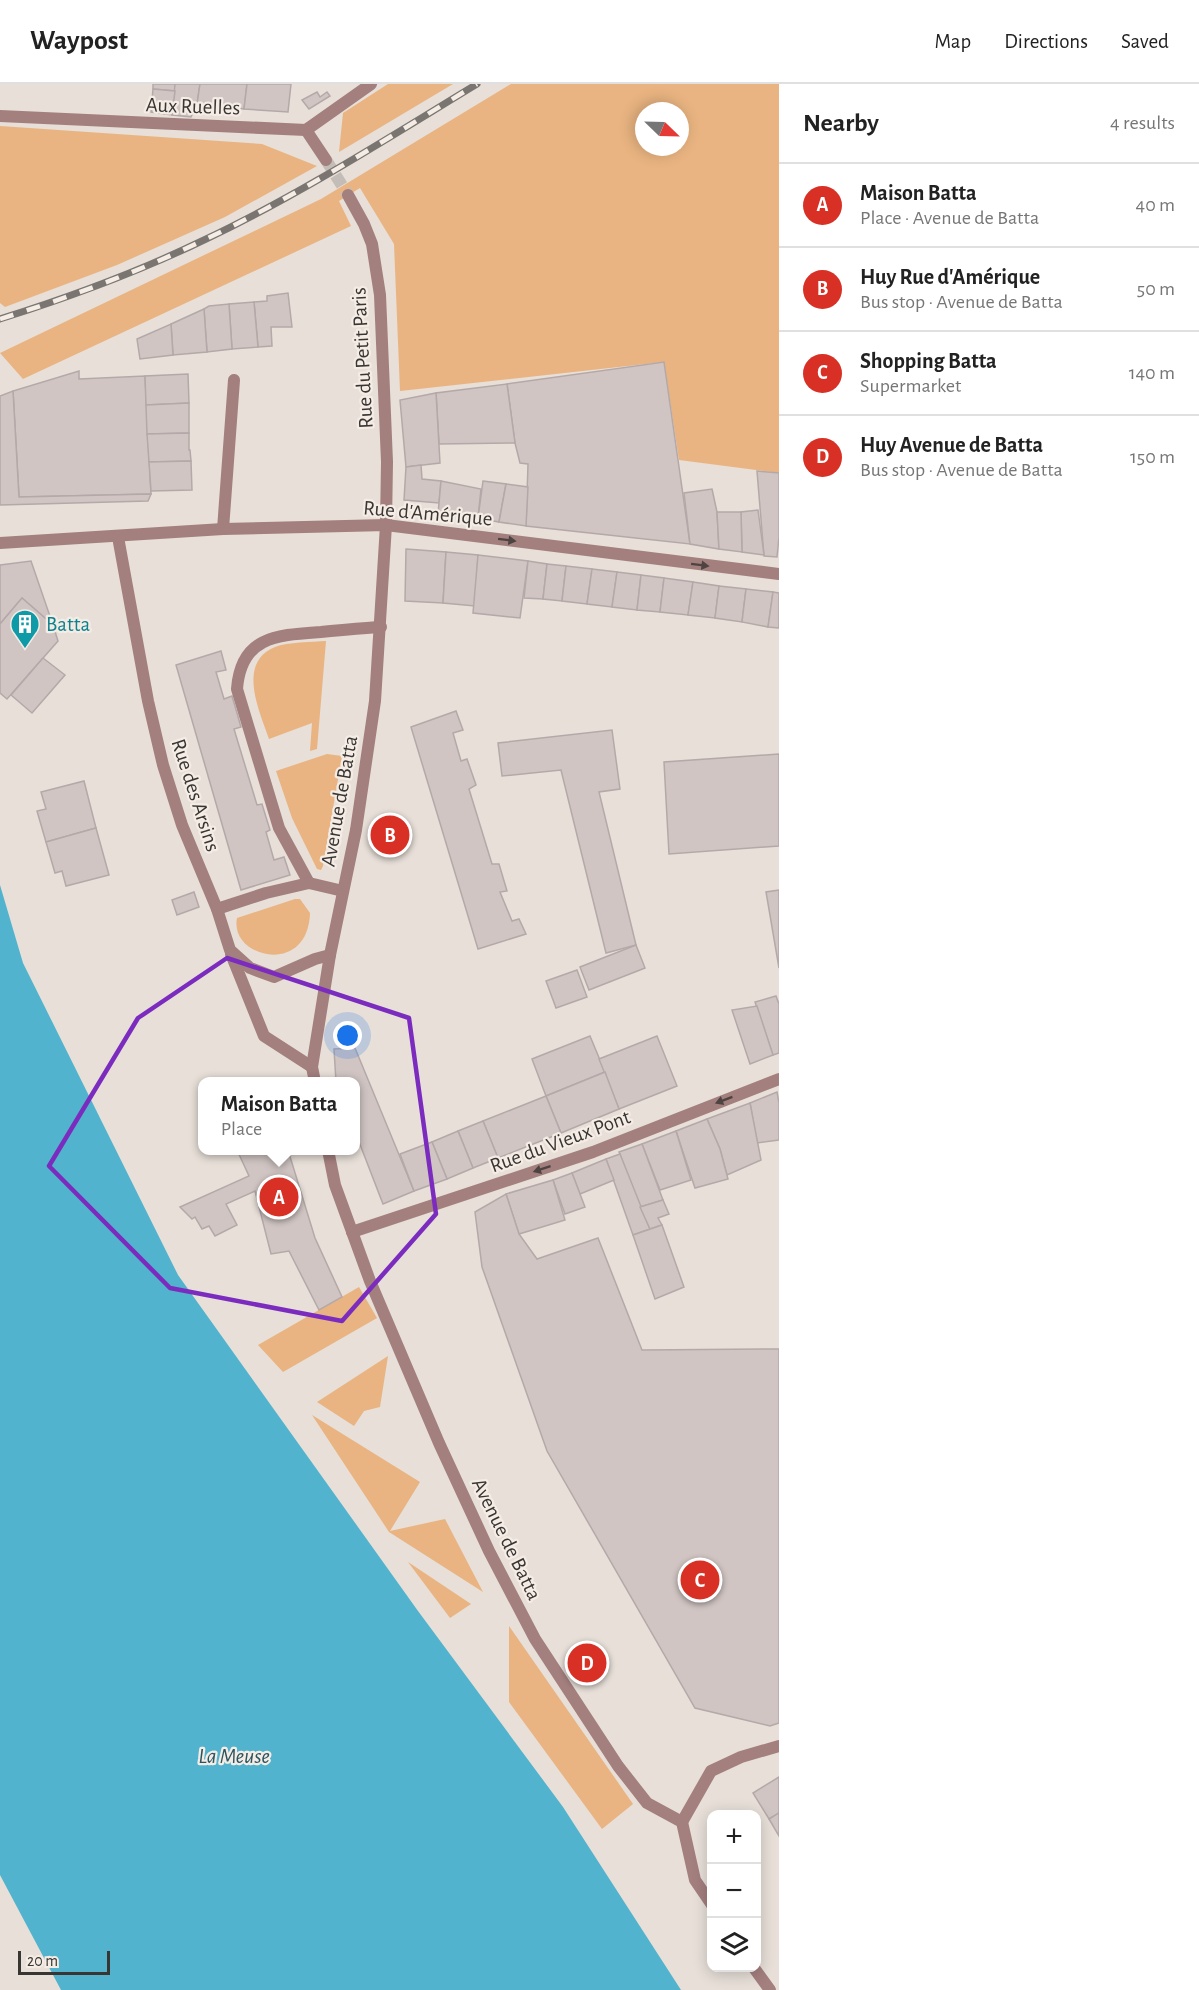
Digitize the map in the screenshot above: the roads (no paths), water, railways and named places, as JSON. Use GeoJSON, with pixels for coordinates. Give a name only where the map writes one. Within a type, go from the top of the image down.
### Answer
{"type":"FeatureCollection","features":[{"type":"Feature","properties":{"kind":"street"},"geometry":{"type":"LineString","coordinates":[[326,160],[306,130],[371,84]]}},
{"type":"Feature","properties":{"kind":"street","name":"Aux Ruelles"},"geometry":{"type":"LineString","coordinates":[[0,116],[306,130]]}},
{"type":"Feature","properties":{"kind":"street","name":"Rue du Petit Paris"},"geometry":{"type":"LineString","coordinates":[[348,195],[372,244],[380,295],[387,462],[386,525]]}},
{"type":"Feature","properties":{"kind":"street"},"geometry":{"type":"LineString","coordinates":[[223,529],[234,380]]}},
{"type":"Feature","properties":{"kind":"street","name":"Rue d'Amérique"},"geometry":{"type":"LineString","coordinates":[[0,543],[223,529],[386,525],[779,574]]}},
{"type":"Feature","properties":{"kind":"street","name":"Avenue de Batta"},"geometry":{"type":"LineString","coordinates":[[314,1077],[312,1067],[330,955],[356,830],[375,701],[386,525]]}},
{"type":"Feature","properties":{"kind":"street","name":"Rue des Arsins"},"geometry":{"type":"LineString","coordinates":[[118,537],[148,701],[163,765],[182,825],[217,909],[230,950],[264,1036],[312,1067]]}},
{"type":"Feature","properties":{"kind":"street"},"geometry":{"type":"LineString","coordinates":[[309,883],[279,828],[237,689],[238,677],[245,658],[252,649],[268,638],[288,634],[381,627]]}},
{"type":"Feature","properties":{"kind":"street"},"geometry":{"type":"LineString","coordinates":[[217,909],[266,893],[309,883],[343,891]]}},
{"type":"Feature","properties":{"kind":"street"},"geometry":{"type":"LineString","coordinates":[[230,950],[250,968],[274,977],[330,955]]}},
{"type":"Feature","properties":{"kind":"street","name":"Rue du Vieux Pont"},"geometry":{"type":"LineString","coordinates":[[352,1233],[593,1152],[779,1079]]}},
{"type":"Feature","properties":{"kind":"street","name":"Avenue de Batta"},"geometry":{"type":"LineString","coordinates":[[329,1155],[335,1185],[370,1281],[489,1551],[535,1639],[618,1766],[647,1803],[682,1822]]}},
{"type":"Feature","properties":{"kind":"street"},"geometry":{"type":"LineString","coordinates":[[707,1899],[695,1880],[682,1822],[711,1771],[741,1757],[779,1746]]}},
{"type":"Feature","properties":{"kind":"street"},"geometry":{"type":"LineString","coordinates":[[757,1972],[770,1990]]}},
{"type":"Feature","properties":{"kind":"water","name":"La Meuse"},"geometry":{"type":"Polygon","coordinates":[[[0,885],[23,963],[178,1275],[418,1611],[563,1807],[681,1990],[61,1990],[0,1875],[0,885]]]}},
{"type":"Feature","properties":{"kind":"tunnel"},"geometry":{"type":"LineString","coordinates":[[326,160],[348,195]]}},
{"type":"Feature","properties":{"kind":"railway"},"geometry":{"type":"LineString","coordinates":[[0,319],[129,273],[239,223],[343,165],[477,84]]}},
{"type":"Feature","properties":{"kind":"place","name":"Batta"},"geometry":{"type":"Point","coordinates":[25,650]}},
{"type":"Feature","properties":{"kind":"place","name":"Huy Rue d'Amérique"},"geometry":{"type":"Point","coordinates":[390,835]}},
{"type":"Feature","properties":{"kind":"place","name":"Maison Batta"},"geometry":{"type":"Point","coordinates":[279,1197]}},
{"type":"Feature","properties":{"kind":"place","name":"Shopping Batta"},"geometry":{"type":"Point","coordinates":[700,1580]}},
{"type":"Feature","properties":{"kind":"place","name":"Huy Avenue de Batta"},"geometry":{"type":"Point","coordinates":[587,1663]}}]}
